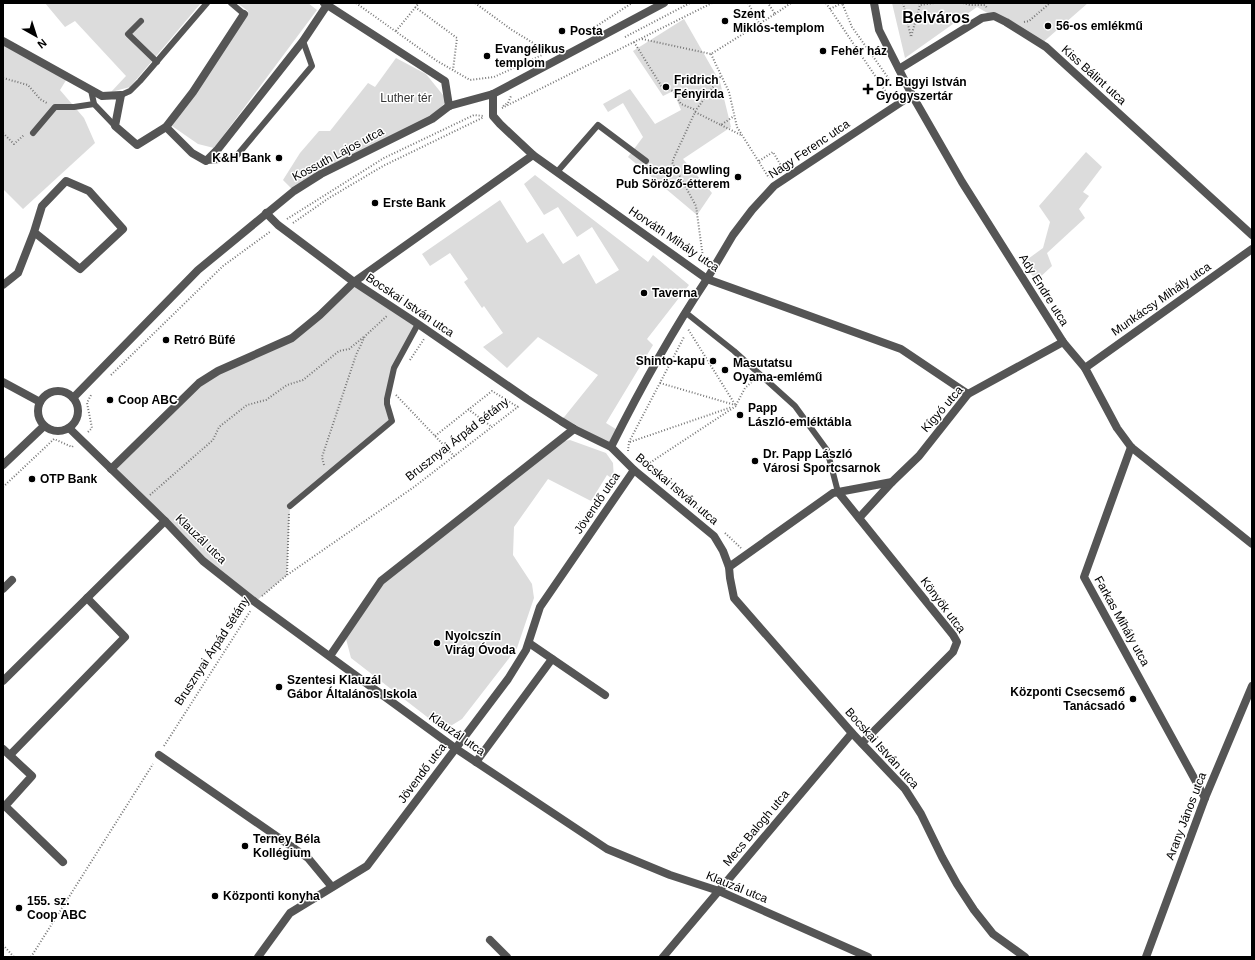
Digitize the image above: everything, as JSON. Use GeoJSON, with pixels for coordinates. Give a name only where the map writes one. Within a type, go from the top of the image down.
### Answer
{"type":"FeatureCollection","features":[{"type":"Feature","properties":{"kind":"street","name":"Kossuth Lajos utca"},"geometry":{"type":"LineString","coordinates":[[73,398],[198,270],[294,191],[321,174],[432,119],[449,106],[493,94],[664,3]]}},
{"type":"Feature","properties":{"kind":"street","name":"Ady Endre utca"},"geometry":{"type":"LineString","coordinates":[[874,3],[879,30],[912,95],[962,182],[1063,342],[1085,368],[1117,428],[1131,447],[1252,544]]}},
{"type":"Feature","properties":{"kind":"street"},"geometry":{"type":"LineString","coordinates":[[166,128],[192,153],[206,161],[218,149],[303,41],[326,4],[445,81],[449,106]]}},
{"type":"Feature","properties":{"kind":"street"},"geometry":{"type":"LineString","coordinates":[[3,40],[102,96],[120,95],[116,126],[137,145],[166,128],[193,92],[244,14]]}},
{"type":"Feature","properties":{"kind":"street","name":"Kiss Bálint utca"},"geometry":{"type":"LineString","coordinates":[[899,69],[982,18],[994,16],[1046,47],[1252,235]]}},
{"type":"Feature","properties":{"kind":"street","name":"Horváth Mihály utca"},"geometry":{"type":"LineString","coordinates":[[493,94],[493,116],[533,155],[709,276],[901,349],[968,394]]}},
{"type":"Feature","properties":{"kind":"street","name":"Nagy Ferenc utca"},"geometry":{"type":"LineString","coordinates":[[709,276],[732,235],[774,186],[912,95]]}},
{"type":"Feature","properties":{"kind":"street"},"geometry":{"type":"LineString","coordinates":[[112,469],[199,383],[218,371],[292,338],[320,315],[354,282],[533,155]]}},
{"type":"Feature","properties":{"kind":"street"},"geometry":{"type":"LineString","coordinates":[[3,285],[18,273],[34,232],[42,206],[66,181],[89,191],[123,228],[80,269],[34,232]]}},
{"type":"Feature","properties":{"kind":"street","name":"Bocskai István utca"},"geometry":{"type":"LineString","coordinates":[[266,213],[281,227],[354,282],[429,331],[527,399],[574,429],[611,448],[634,470],[714,536],[723,551],[729,567],[734,598],[852,733],[905,789],[921,814],[957,884],[974,910],[994,934],[1025,957]]}},
{"type":"Feature","properties":{"kind":"street","name":"Munkácsy Mihály utca"},"geometry":{"type":"LineString","coordinates":[[1085,368],[1252,249]]}},
{"type":"Feature","properties":{"kind":"street"},"geometry":{"type":"LineString","coordinates":[[611,448],[638,392],[685,312],[709,276]]}},
{"type":"Feature","properties":{"kind":"street","name":"Kígyó utca"},"geometry":{"type":"LineString","coordinates":[[859,518],[892,482],[919,456],[968,394],[1063,342]]}},
{"type":"Feature","properties":{"kind":"street"},"geometry":{"type":"LineString","coordinates":[[3,382],[40,402]]}},
{"type":"Feature","properties":{"kind":"street"},"geometry":{"type":"LineString","coordinates":[[52,392],[65,392],[73,398],[77,404],[78,415],[76,420],[69,428],[57,432],[51,431],[44,426],[38,417],[38,410],[40,402],[47,394],[52,392]]}},
{"type":"Feature","properties":{"kind":"street"},"geometry":{"type":"LineString","coordinates":[[3,466],[44,426]]}},
{"type":"Feature","properties":{"kind":"street","name":"Klauzál utca"},"geometry":{"type":"LineString","coordinates":[[69,428],[165,521],[203,561],[255,602],[455,748],[607,849],[670,875],[719,891],[868,957]]}},
{"type":"Feature","properties":{"kind":"street"},"geometry":{"type":"LineString","coordinates":[[330,656],[382,581],[574,429]]}},
{"type":"Feature","properties":{"kind":"street","name":"Farkas Mihály utca"},"geometry":{"type":"LineString","coordinates":[[1131,447],[1084,577],[1205,798]]}},
{"type":"Feature","properties":{"kind":"street","name":"Jövendő utca"},"geometry":{"type":"LineString","coordinates":[[258,957],[290,913],[367,866],[508,679],[526,650],[540,607],[634,470]]}},
{"type":"Feature","properties":{"kind":"street"},"geometry":{"type":"LineString","coordinates":[[729,567],[833,493],[892,482]]}},
{"type":"Feature","properties":{"kind":"street","name":"Könyök utca"},"geometry":{"type":"LineString","coordinates":[[838,492],[953,635],[956,642],[953,652],[862,743]]}},
{"type":"Feature","properties":{"kind":"street"},"geometry":{"type":"LineString","coordinates":[[3,681],[165,521]]}},
{"type":"Feature","properties":{"kind":"street"},"geometry":{"type":"LineString","coordinates":[[3,589],[12,580]]}},
{"type":"Feature","properties":{"kind":"street"},"geometry":{"type":"LineString","coordinates":[[10,755],[125,637],[87,598]]}},
{"type":"Feature","properties":{"kind":"street"},"geometry":{"type":"LineString","coordinates":[[529,643],[605,695]]}},
{"type":"Feature","properties":{"kind":"street"},"geometry":{"type":"LineString","coordinates":[[476,762],[552,659]]}},
{"type":"Feature","properties":{"kind":"street","name":"Arany János utca"},"geometry":{"type":"LineString","coordinates":[[1146,957],[1205,798],[1252,686]]}},
{"type":"Feature","properties":{"kind":"street","name":"Mecs Balogh utca"},"geometry":{"type":"LineString","coordinates":[[663,957],[852,733]]}},
{"type":"Feature","properties":{"kind":"street"},"geometry":{"type":"LineString","coordinates":[[3,749],[32,776],[5,806],[63,862]]}},
{"type":"Feature","properties":{"kind":"street"},"geometry":{"type":"LineString","coordinates":[[159,755],[308,858],[332,887]]}},
{"type":"Feature","properties":{"kind":"street"},"geometry":{"type":"LineString","coordinates":[[490,940],[507,957]]}},
{"type":"Feature","properties":{"kind":"lane"},"geometry":{"type":"LineString","coordinates":[[120,95],[130,91],[157,62],[207,3]]}},
{"type":"Feature","properties":{"kind":"lane"},"geometry":{"type":"LineString","coordinates":[[231,3],[244,14]]}},
{"type":"Feature","properties":{"kind":"lane"},"geometry":{"type":"LineString","coordinates":[[141,20],[128,34],[157,62]]}},
{"type":"Feature","properties":{"kind":"lane"},"geometry":{"type":"LineString","coordinates":[[206,161],[234,159],[312,66],[303,41]]}},
{"type":"Feature","properties":{"kind":"lane"},"geometry":{"type":"LineString","coordinates":[[91,90],[94,104],[116,126]]}},
{"type":"Feature","properties":{"kind":"lane"},"geometry":{"type":"LineString","coordinates":[[34,132],[55,107],[74,107],[94,104]]}},
{"type":"Feature","properties":{"kind":"lane"},"geometry":{"type":"LineString","coordinates":[[557,172],[598,125],[646,161]]}},
{"type":"Feature","properties":{"kind":"lane"},"geometry":{"type":"LineString","coordinates":[[685,312],[734,351],[795,406],[827,450],[838,492]]}},
{"type":"Feature","properties":{"kind":"lane"},"geometry":{"type":"LineString","coordinates":[[290,506],[392,421],[387,404],[394,368],[418,324]]}},
{"type":"Feature","properties":{"kind":"path"},"geometry":{"type":"LineString","coordinates":[[356,3],[437,61],[470,80],[494,77],[554,50]]}},
{"type":"Feature","properties":{"kind":"path"},"geometry":{"type":"LineString","coordinates":[[396,31],[419,3]]}},
{"type":"Feature","properties":{"kind":"path"},"geometry":{"type":"LineString","coordinates":[[475,3],[512,30],[548,52]]}},
{"type":"Feature","properties":{"kind":"path"},"geometry":{"type":"LineString","coordinates":[[590,30],[632,3]]}},
{"type":"Feature","properties":{"kind":"path"},"geometry":{"type":"LineString","coordinates":[[502,109],[712,3]]}},
{"type":"Feature","properties":{"kind":"path"},"geometry":{"type":"LineString","coordinates":[[748,3],[759,23]]}},
{"type":"Feature","properties":{"kind":"path"},"geometry":{"type":"LineString","coordinates":[[768,3],[775,14]]}},
{"type":"Feature","properties":{"kind":"path"},"geometry":{"type":"LineString","coordinates":[[641,39],[711,54],[791,3]]}},
{"type":"Feature","properties":{"kind":"path"},"geometry":{"type":"LineString","coordinates":[[826,3],[895,105]]}},
{"type":"Feature","properties":{"kind":"path"},"geometry":{"type":"LineString","coordinates":[[830,9],[842,3],[852,27],[889,79],[882,86]]}},
{"type":"Feature","properties":{"kind":"path"},"geometry":{"type":"LineString","coordinates":[[904,3],[911,37],[919,4],[934,3]]}},
{"type":"Feature","properties":{"kind":"path"},"geometry":{"type":"LineString","coordinates":[[1023,22],[1029,21],[1050,3]]}},
{"type":"Feature","properties":{"kind":"path"},"geometry":{"type":"LineString","coordinates":[[415,7],[457,38],[453,70]]}},
{"type":"Feature","properties":{"kind":"path"},"geometry":{"type":"LineString","coordinates":[[634,42],[662,87],[673,91],[681,104],[742,135]]}},
{"type":"Feature","properties":{"kind":"path"},"geometry":{"type":"LineString","coordinates":[[711,54],[729,92],[737,127],[774,186]]}},
{"type":"Feature","properties":{"kind":"path"},"geometry":{"type":"LineString","coordinates":[[709,276],[705,268],[696,206],[672,162],[696,111],[721,76]]}},
{"type":"Feature","properties":{"kind":"path"},"geometry":{"type":"LineString","coordinates":[[3,78],[28,85],[40,99],[55,107]]}},
{"type":"Feature","properties":{"kind":"path"},"geometry":{"type":"LineString","coordinates":[[107,379],[223,266],[255,244],[384,158],[474,115],[484,116],[382,166],[281,227]]}},
{"type":"Feature","properties":{"kind":"path"},"geometry":{"type":"LineString","coordinates":[[720,125],[734,116]]}},
{"type":"Feature","properties":{"kind":"path"},"geometry":{"type":"LineString","coordinates":[[3,133],[14,144],[30,129],[34,132]]}},
{"type":"Feature","properties":{"kind":"path"},"geometry":{"type":"LineString","coordinates":[[758,161],[773,152],[788,177]]}},
{"type":"Feature","properties":{"kind":"path"},"geometry":{"type":"LineString","coordinates":[[144,501],[213,440],[219,427],[247,405],[266,400],[287,385],[303,380],[339,351],[349,349],[395,309]]}},
{"type":"Feature","properties":{"kind":"path"},"geometry":{"type":"LineString","coordinates":[[627,455],[629,442],[691,323]]}},
{"type":"Feature","properties":{"kind":"path"},"geometry":{"type":"LineString","coordinates":[[688,329],[736,406]]}},
{"type":"Feature","properties":{"kind":"path"},"geometry":{"type":"LineString","coordinates":[[410,360],[429,331]]}},
{"type":"Feature","properties":{"kind":"path"},"geometry":{"type":"LineString","coordinates":[[326,476],[322,457],[356,355],[365,336]]}},
{"type":"Feature","properties":{"kind":"path"},"geometry":{"type":"LineString","coordinates":[[645,466],[736,406],[745,388],[761,375]]}},
{"type":"Feature","properties":{"kind":"path"},"geometry":{"type":"LineString","coordinates":[[660,383],[736,406]]}},
{"type":"Feature","properties":{"kind":"path"},"geometry":{"type":"LineString","coordinates":[[398,388],[396,395],[454,457]]}},
{"type":"Feature","properties":{"kind":"path"},"geometry":{"type":"LineString","coordinates":[[3,487],[54,439],[72,447],[92,428],[87,403],[90,395],[96,390]]}},
{"type":"Feature","properties":{"kind":"path"},"geometry":{"type":"LineString","coordinates":[[435,436],[492,391],[518,407]]}},
{"type":"Feature","properties":{"kind":"path","name":"Brusznyai Árpád sétány"},"geometry":{"type":"LineString","coordinates":[[31,957],[255,602],[287,575],[414,487],[527,399]]}},
{"type":"Feature","properties":{"kind":"path"},"geometry":{"type":"LineString","coordinates":[[629,442],[736,406]]}},
{"type":"Feature","properties":{"kind":"path"},"geometry":{"type":"LineString","coordinates":[[468,409],[492,427]]}},
{"type":"Feature","properties":{"kind":"path"},"geometry":{"type":"LineString","coordinates":[[639,462],[681,489],[702,513]]}},
{"type":"Feature","properties":{"kind":"path"},"geometry":{"type":"LineString","coordinates":[[287,575],[290,506]]}},
{"type":"Feature","properties":{"kind":"path"},"geometry":{"type":"LineString","coordinates":[[720,529],[744,550],[746,555]]}},
{"type":"Feature","properties":{"kind":"path"},"geometry":{"type":"LineString","coordinates":[[3,946],[14,957]]}},
{"type":"Feature","properties":{"kind":"green space"},"geometry":{"type":"Polygon","coordinates":[[[45,3],[201,3],[130,87],[111,92],[126,76],[75,21],[65,27],[45,3]]]}},
{"type":"Feature","properties":{"kind":"green space"},"geometry":{"type":"Polygon","coordinates":[[[237,3],[308,3],[317,10],[214,148],[198,144],[172,126],[248,11],[237,3]]]}},
{"type":"Feature","properties":{"kind":"green space"},"geometry":{"type":"Polygon","coordinates":[[[892,3],[1088,3],[1041,44],[977,7],[905,58],[892,3]]]}},
{"type":"Feature","properties":{"kind":"green space"},"geometry":{"type":"Polygon","coordinates":[[[684,19],[720,82],[731,127],[683,159],[712,193],[697,215],[628,157],[643,137],[623,103],[608,112],[603,104],[630,89],[655,124],[681,110],[673,91],[663,96],[633,51],[684,19]]]}},
{"type":"Feature","properties":{"kind":"green space"},"geometry":{"type":"Polygon","coordinates":[[[3,40],[68,77],[60,90],[84,118],[95,143],[23,209],[3,189],[3,40]]]}},
{"type":"Feature","properties":{"kind":"green space","name":"Luther tér"},"geometry":{"type":"Polygon","coordinates":[[[396,58],[426,74],[447,100],[432,119],[294,191],[283,180],[300,153],[319,131],[330,131],[368,83],[375,87],[396,58]]]}},
{"type":"Feature","properties":{"kind":"green space"},"geometry":{"type":"Polygon","coordinates":[[[1086,152],[1102,167],[1083,192],[1089,196],[1079,209],[1085,218],[1047,253],[1052,266],[1037,280],[1021,264],[1043,248],[1050,222],[1039,206],[1086,152]]]}},
{"type":"Feature","properties":{"kind":"green space"},"geometry":{"type":"Polygon","coordinates":[[[535,175],[648,262],[653,255],[689,285],[647,339],[653,345],[606,423],[619,431],[611,447],[561,421],[598,375],[538,337],[507,368],[483,347],[503,333],[484,306],[482,308],[464,282],[468,279],[450,253],[430,266],[422,254],[500,200],[527,243],[543,233],[563,264],[579,254],[596,284],[619,270],[592,227],[577,237],[558,207],[544,215],[524,184],[535,175]]]}},
{"type":"Feature","properties":{"kind":"green space"},"geometry":{"type":"Polygon","coordinates":[[[354,282],[418,324],[394,368],[387,399],[392,421],[290,506],[287,575],[255,602],[203,561],[112,469],[199,383],[292,338],[354,282]]]}},
{"type":"Feature","properties":{"kind":"green space"},"geometry":{"type":"Polygon","coordinates":[[[570,440],[606,453],[613,463],[614,480],[607,475],[591,501],[548,479],[514,527],[513,555],[532,584],[534,598],[517,648],[462,719],[444,730],[351,658],[345,635],[381,581],[558,442],[570,440]]]}},
{"type":"Feature","properties":{"kind":"place","name":"Szent Miklós-templom"},"geometry":{"type":"Point","coordinates":[725,21]}},
{"type":"Feature","properties":{"kind":"place","name":"56-os emlékmű"},"geometry":{"type":"Point","coordinates":[1048,26]}},
{"type":"Feature","properties":{"kind":"place","name":"Posta"},"geometry":{"type":"Point","coordinates":[562,31]}},
{"type":"Feature","properties":{"kind":"place","name":"Fehér ház"},"geometry":{"type":"Point","coordinates":[823,51]}},
{"type":"Feature","properties":{"kind":"place","name":"Evangélikus templom"},"geometry":{"type":"Point","coordinates":[487,56]}},
{"type":"Feature","properties":{"kind":"place","name":"Fridrich Fényirda"},"geometry":{"type":"Point","coordinates":[666,87]}},
{"type":"Feature","properties":{"kind":"place","name":"Dr. Bugyi István Gyógyszertár"},"geometry":{"type":"Point","coordinates":[868,89]}},
{"type":"Feature","properties":{"kind":"place","name":"K&H Bank"},"geometry":{"type":"Point","coordinates":[279,158]}},
{"type":"Feature","properties":{"kind":"place","name":"Chicago Bowling Pub Söröző-étterem"},"geometry":{"type":"Point","coordinates":[738,177]}},
{"type":"Feature","properties":{"kind":"place","name":"Erste Bank"},"geometry":{"type":"Point","coordinates":[375,203]}},
{"type":"Feature","properties":{"kind":"place","name":"Taverna"},"geometry":{"type":"Point","coordinates":[644,293]}},
{"type":"Feature","properties":{"kind":"place","name":"Retró Büfé"},"geometry":{"type":"Point","coordinates":[166,340]}},
{"type":"Feature","properties":{"kind":"place","name":"Shinto-kapu"},"geometry":{"type":"Point","coordinates":[713,361]}},
{"type":"Feature","properties":{"kind":"place","name":"Masutatsu Oyama-emlémű"},"geometry":{"type":"Point","coordinates":[725,370]}},
{"type":"Feature","properties":{"kind":"place","name":"Coop ABC"},"geometry":{"type":"Point","coordinates":[110,400]}},
{"type":"Feature","properties":{"kind":"place","name":"Papp László-emléktábla"},"geometry":{"type":"Point","coordinates":[740,415]}},
{"type":"Feature","properties":{"kind":"place","name":"Dr. Papp László Városi Sportcsarnok"},"geometry":{"type":"Point","coordinates":[755,461]}},
{"type":"Feature","properties":{"kind":"place","name":"OTP Bank"},"geometry":{"type":"Point","coordinates":[32,479]}},
{"type":"Feature","properties":{"kind":"place","name":"Nyolcszín Virág Óvoda"},"geometry":{"type":"Point","coordinates":[437,643]}},
{"type":"Feature","properties":{"kind":"place","name":"Szentesi Klauzál Gábor Általános Iskola"},"geometry":{"type":"Point","coordinates":[279,687]}},
{"type":"Feature","properties":{"kind":"place","name":"Központi Csecsemő Tanácsadó"},"geometry":{"type":"Point","coordinates":[1133,699]}},
{"type":"Feature","properties":{"kind":"place","name":"Terney Béla Kollégium"},"geometry":{"type":"Point","coordinates":[245,846]}},
{"type":"Feature","properties":{"kind":"place","name":"Központi konyha"},"geometry":{"type":"Point","coordinates":[215,896]}},
{"type":"Feature","properties":{"kind":"place","name":"155. sz. Coop ABC"},"geometry":{"type":"Point","coordinates":[19,908]}},
{"type":"Feature","properties":{"kind":"district","name":"Belváros"},"geometry":{"type":"Point","coordinates":[936,17]}}]}
